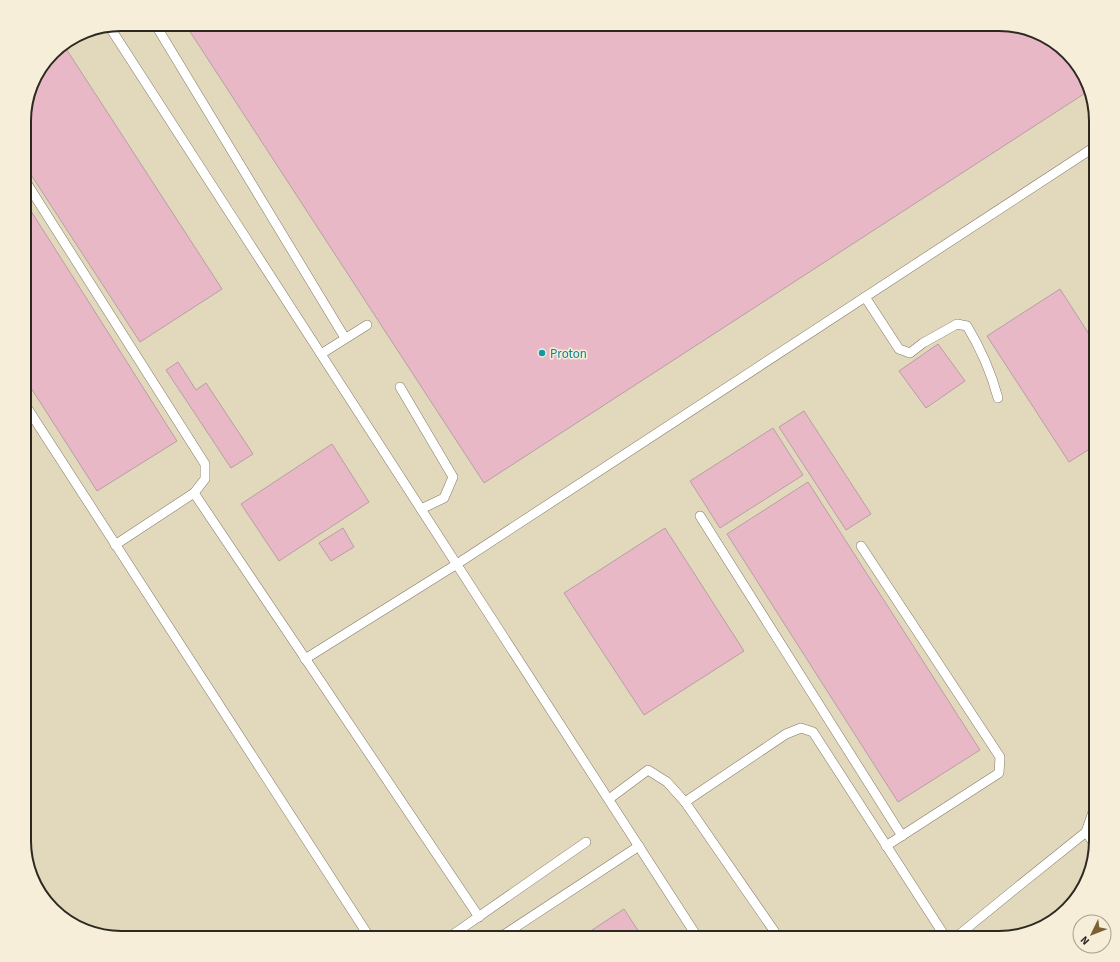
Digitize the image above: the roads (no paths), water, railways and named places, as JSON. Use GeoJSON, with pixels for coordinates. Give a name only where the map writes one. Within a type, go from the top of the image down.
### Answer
{"type":"FeatureCollection","features":[{"type":"Feature","properties":{"kind":"lane"},"geometry":{"type":"LineString","coordinates":[[159,31],[346,338]]}},
{"type":"Feature","properties":{"kind":"lane"},"geometry":{"type":"LineString","coordinates":[[113,32],[694,931]]}},
{"type":"Feature","properties":{"kind":"lane"},"geometry":{"type":"LineString","coordinates":[[305,659],[457,564],[1089,151]]}},
{"type":"Feature","properties":{"kind":"lane"},"geometry":{"type":"LineString","coordinates":[[31,190],[205,464],[205,479],[194,493],[115,545]]}},
{"type":"Feature","properties":{"kind":"lane"},"geometry":{"type":"LineString","coordinates":[[864,297],[899,349],[910,353],[923,343],[957,324],[967,326],[977,342],[992,375],[998,398]]}},
{"type":"Feature","properties":{"kind":"lane"},"geometry":{"type":"LineString","coordinates":[[320,354],[367,325]]}},
{"type":"Feature","properties":{"kind":"lane"},"geometry":{"type":"LineString","coordinates":[[400,387],[453,477],[444,498],[421,509]]}},
{"type":"Feature","properties":{"kind":"lane"},"geometry":{"type":"LineString","coordinates":[[31,414],[365,931]]}},
{"type":"Feature","properties":{"kind":"lane"},"geometry":{"type":"LineString","coordinates":[[194,493],[479,917]]}},
{"type":"Feature","properties":{"kind":"lane"},"geometry":{"type":"LineString","coordinates":[[700,516],[902,836]]}},
{"type":"Feature","properties":{"kind":"lane"},"geometry":{"type":"LineString","coordinates":[[861,546],[1000,757],[998,773],[886,846]]}},
{"type":"Feature","properties":{"kind":"lane"},"geometry":{"type":"LineString","coordinates":[[685,802],[786,734],[801,728],[813,732],[941,931]]}},
{"type":"Feature","properties":{"kind":"lane"},"geometry":{"type":"LineString","coordinates":[[608,799],[648,770],[667,782],[685,802],[774,931]]}},
{"type":"Feature","properties":{"kind":"lane"},"geometry":{"type":"LineString","coordinates":[[964,931],[1086,832],[1089,823]]}},
{"type":"Feature","properties":{"kind":"lane"},"geometry":{"type":"LineString","coordinates":[[1086,832],[1089,836]]}},
{"type":"Feature","properties":{"kind":"lane"},"geometry":{"type":"LineString","coordinates":[[458,931],[586,842]]}},
{"type":"Feature","properties":{"kind":"lane"},"geometry":{"type":"LineString","coordinates":[[510,931],[639,846]]}},
{"type":"Feature","properties":{"kind":"place","name":"Proton"},"geometry":{"type":"Point","coordinates":[542,353]}}]}
